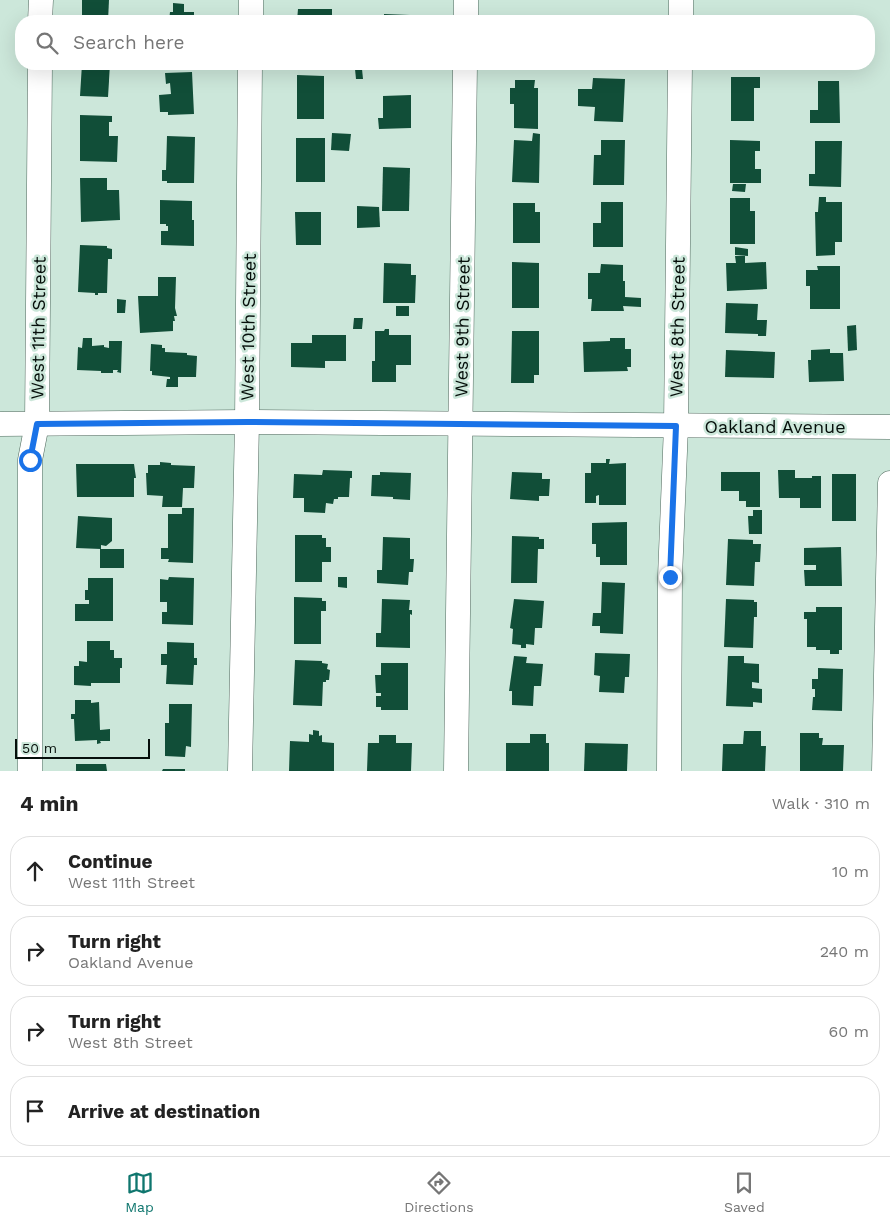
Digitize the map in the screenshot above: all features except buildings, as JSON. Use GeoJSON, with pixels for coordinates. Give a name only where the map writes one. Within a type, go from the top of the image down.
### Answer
{"type":"FeatureCollection","features":[{"type":"Feature","properties":{"kind":"street"},"geometry":{"type":"LineString","coordinates":[[40,15],[41,0]]}},
{"type":"Feature","properties":{"kind":"street"},"geometry":{"type":"LineString","coordinates":[[251,0],[251,15]]}},
{"type":"Feature","properties":{"kind":"street"},"geometry":{"type":"LineString","coordinates":[[466,0],[466,15]]}},
{"type":"Feature","properties":{"kind":"street"},"geometry":{"type":"LineString","coordinates":[[681,0],[681,15]]}},
{"type":"Feature","properties":{"kind":"street","name":"West 11th Street"},"geometry":{"type":"LineString","coordinates":[[30,771],[30,460],[37,424],[40,70]]}},
{"type":"Feature","properties":{"kind":"street","name":"West 10th Street"},"geometry":{"type":"LineString","coordinates":[[240,771],[247,422],[250,70]]}},
{"type":"Feature","properties":{"kind":"street","name":"West 9th Street"},"geometry":{"type":"LineString","coordinates":[[456,771],[465,70]]}},
{"type":"Feature","properties":{"kind":"street","name":"West 8th Street"},"geometry":{"type":"LineString","coordinates":[[669,771],[670,577],[676,426],[680,70]]}},
{"type":"Feature","properties":{"kind":"street","name":"Oakland Avenue"},"geometry":{"type":"LineString","coordinates":[[0,424],[247,422],[890,427]]}},
{"type":"Feature","properties":{"kind":"street"},"geometry":{"type":"LineString","coordinates":[[884,771],[890,482]]}},
{"type":"Feature","properties":{"kind":"route"},"geometry":{"type":"LineString","coordinates":[[30,460],[37,424],[247,422],[676,426],[670,577]]}}]}
